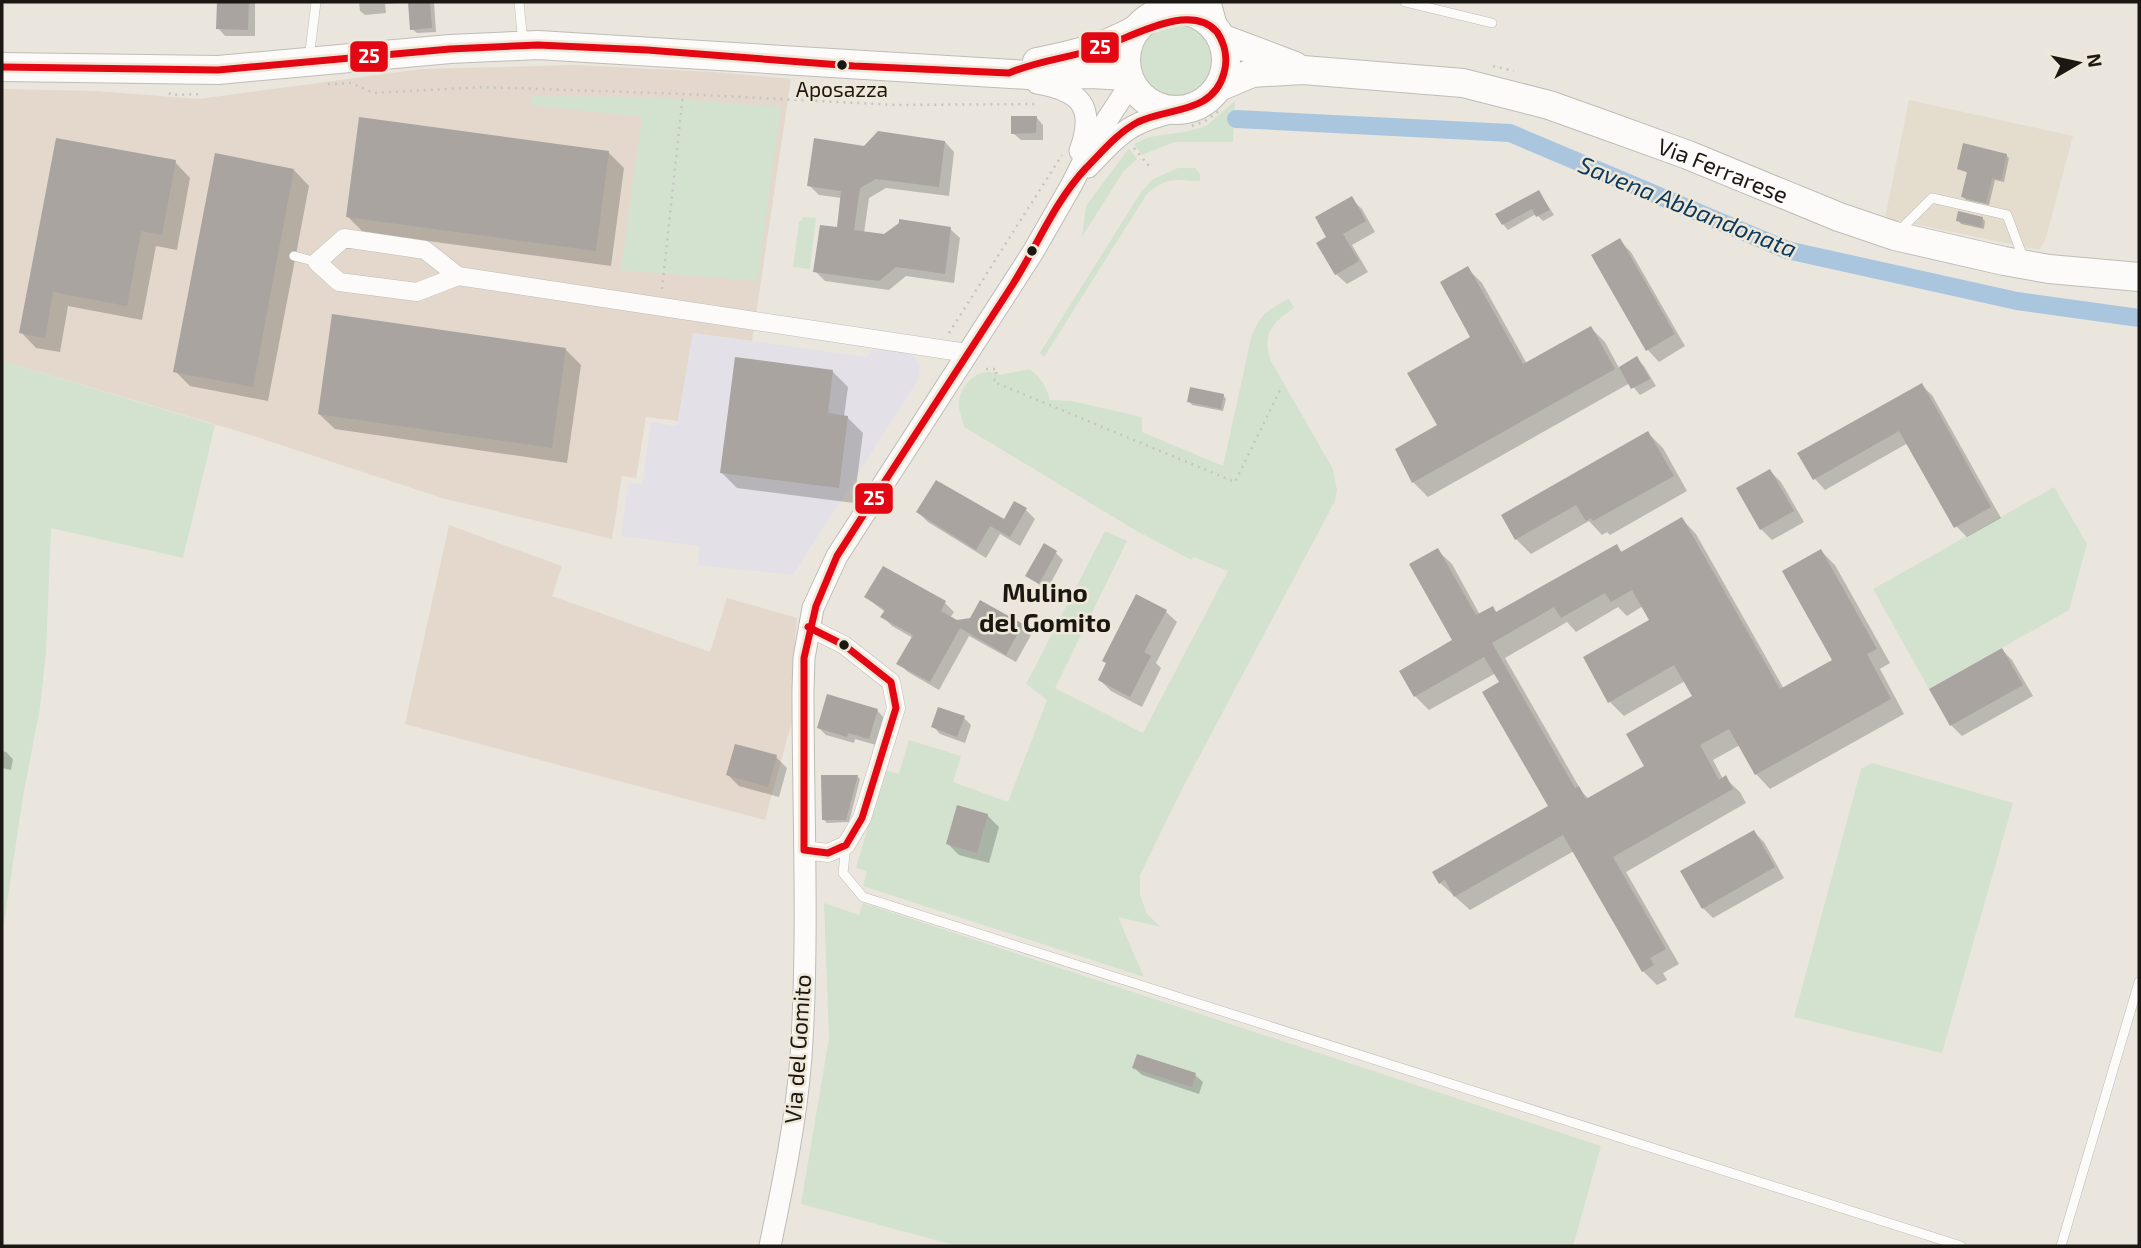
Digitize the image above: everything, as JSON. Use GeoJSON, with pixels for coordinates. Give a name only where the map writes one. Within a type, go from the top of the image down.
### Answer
{"type":"FeatureCollection","features":[{"type":"Feature","properties":{"kind":"main road"},"geometry":{"type":"LineString","coordinates":[[1009,73],[1030,63],[1072,56],[1103,47],[1135,30],[1164,7],[1192,13],[1209,22],[1219,35],[1226,59],[1219,87],[1205,102],[1190,109],[1168,111],[1152,105],[1137,93],[1129,79],[1126,51],[1135,30]]}},
{"type":"Feature","properties":{"kind":"main road"},"geometry":{"type":"LineString","coordinates":[[1219,35],[1304,70]]}},
{"type":"Feature","properties":{"kind":"main road"},"geometry":{"type":"LineString","coordinates":[[2,67],[316,73],[450,49],[523,45],[1045,76],[1091,74],[1129,79]]}},
{"type":"Feature","properties":{"kind":"main road"},"geometry":{"type":"LineString","coordinates":[[1219,87],[1252,73],[1304,70]]}},
{"type":"Feature","properties":{"kind":"main road","name":"Via Ferrarese"},"geometry":{"type":"LineString","coordinates":[[1304,70],[1464,83],[1549,105],[1688,155],[1803,203],[1895,236],[1956,252],[2025,265],[2139,276]]}},
{"type":"Feature","properties":{"kind":"street"},"geometry":{"type":"LineString","coordinates":[[1210,2],[1219,35]]}},
{"type":"Feature","properties":{"kind":"street"},"geometry":{"type":"LineString","coordinates":[[1009,73],[1025,80],[1067,90],[1080,101],[1086,117],[1087,131],[1072,184]]}},
{"type":"Feature","properties":{"kind":"street","name":"Via del Gomito"},"geometry":{"type":"LineString","coordinates":[[770,1246],[793,1125],[801,1058],[803,691],[808,627],[821,589],[837,556],[1020,272],[1129,79]]}},
{"type":"Feature","properties":{"kind":"street","name":"Via del Gomito"},"geometry":{"type":"LineString","coordinates":[[1072,184],[1112,141],[1133,125],[1152,117],[1179,111]]}},
{"type":"Feature","properties":{"kind":"street"},"geometry":{"type":"LineString","coordinates":[[458,275],[417,292],[339,282],[317,262],[344,238],[425,250],[458,275],[967,353]]}},
{"type":"Feature","properties":{"kind":"street"},"geometry":{"type":"LineString","coordinates":[[803,850],[828,853],[846,845],[862,818],[896,708],[891,682],[844,645],[808,627]]}},
{"type":"Feature","properties":{"kind":"lane"},"geometry":{"type":"LineString","coordinates":[[316,2],[316,73]]}},
{"type":"Feature","properties":{"kind":"lane"},"geometry":{"type":"LineString","coordinates":[[519,2],[523,45]]}},
{"type":"Feature","properties":{"kind":"lane"},"geometry":{"type":"LineString","coordinates":[[1405,2],[1492,23]]}},
{"type":"Feature","properties":{"kind":"lane"},"geometry":{"type":"LineString","coordinates":[[1895,236],[1932,198],[2007,215],[2025,265]]}},
{"type":"Feature","properties":{"kind":"lane"},"geometry":{"type":"LineString","coordinates":[[294,256],[317,262]]}},
{"type":"Feature","properties":{"kind":"lane"},"geometry":{"type":"LineString","coordinates":[[846,845],[843,873],[863,897],[1961,1246]]}},
{"type":"Feature","properties":{"kind":"lane"},"geometry":{"type":"LineString","coordinates":[[2061,1246],[2139,982]]}},
{"type":"Feature","properties":{"kind":"path"},"geometry":{"type":"LineString","coordinates":[[1489,65],[1520,73]]}},
{"type":"Feature","properties":{"kind":"path"},"geometry":{"type":"LineString","coordinates":[[316,73],[374,93],[483,87],[896,105],[1038,104]]}},
{"type":"Feature","properties":{"kind":"path"},"geometry":{"type":"LineString","coordinates":[[660,305],[683,94]]}},
{"type":"Feature","properties":{"kind":"path"},"geometry":{"type":"LineString","coordinates":[[1132,145],[1149,166]]}},
{"type":"Feature","properties":{"kind":"path"},"geometry":{"type":"LineString","coordinates":[[941,347],[1065,148]]}},
{"type":"Feature","properties":{"kind":"path"},"geometry":{"type":"LineString","coordinates":[[986,369],[997,369],[994,382],[1234,482],[1282,386]]}},
{"type":"Feature","properties":{"kind":"shaded area"},"geometry":{"type":"Polygon","coordinates":[[[574,65],[791,79],[752,341],[693,333],[678,421],[646,417],[636,478],[622,476],[612,539],[442,498],[241,432],[2,361],[2,89],[95,91],[199,99],[422,69],[574,65]]]}},
{"type":"Feature","properties":{"kind":"shaded area"},"geometry":{"type":"Polygon","coordinates":[[[1909,100],[2073,136],[2045,241],[2039,250],[1885,218],[1909,100]]]}},
{"type":"Feature","properties":{"kind":"shaded area"},"geometry":{"type":"Polygon","coordinates":[[[693,333],[866,357],[878,344],[915,357],[920,366],[918,380],[793,575],[698,565],[699,546],[621,536],[628,483],[642,484],[651,422],[677,426],[693,333]]]}},
{"type":"Feature","properties":{"kind":"shaded area"},"geometry":{"type":"Polygon","coordinates":[[[449,525],[562,566],[552,596],[710,652],[727,598],[797,618],[792,721],[765,820],[405,724],[449,525]]]}},
{"type":"Feature","properties":{"kind":"green space"},"geometry":{"type":"Polygon","coordinates":[[[1175,22],[1189,25],[1202,33],[1210,46],[1213,60],[1210,74],[1202,87],[1189,95],[1175,98],[1161,95],[1148,87],[1140,74],[1137,60],[1140,46],[1148,33],[1161,25],[1175,22]]]}},
{"type":"Feature","properties":{"kind":"green space"},"geometry":{"type":"Polygon","coordinates":[[[532,96],[650,97],[781,107],[757,281],[621,270],[642,117],[531,105],[532,96]]]}},
{"type":"Feature","properties":{"kind":"green space"},"geometry":{"type":"Polygon","coordinates":[[[1235,101],[1233,142],[1174,142],[1142,155],[1134,144],[1149,137],[1206,126],[1235,101]]]}},
{"type":"Feature","properties":{"kind":"green space"},"geometry":{"type":"Polygon","coordinates":[[[1129,148],[1137,159],[1123,172],[1082,237],[1086,206],[1129,148]]]}},
{"type":"Feature","properties":{"kind":"green space"},"geometry":{"type":"Polygon","coordinates":[[[1178,168],[1195,168],[1200,174],[1200,181],[1166,182],[1147,194],[1044,357],[1040,353],[1141,192],[1153,179],[1178,168]]]}},
{"type":"Feature","properties":{"kind":"green space"},"geometry":{"type":"Polygon","coordinates":[[[804,217],[816,218],[810,269],[793,267],[799,222],[804,217]]]}},
{"type":"Feature","properties":{"kind":"green space"},"geometry":{"type":"Polygon","coordinates":[[[1289,299],[1294,308],[1271,330],[1267,343],[1268,351],[1271,361],[1333,469],[1337,490],[1335,501],[1182,789],[1140,875],[1140,895],[1147,914],[1161,927],[1118,917],[1144,977],[863,886],[867,871],[856,868],[884,770],[899,774],[909,740],[961,756],[953,782],[1008,802],[1047,700],[1026,684],[1105,531],[1127,541],[1055,688],[1143,733],[1228,571],[1194,557],[1191,560],[1135,530],[964,427],[959,403],[964,387],[974,377],[986,372],[1000,375],[1029,369],[1042,382],[1050,400],[1072,401],[1142,417],[1142,432],[1223,466],[1251,338],[1265,314],[1289,299]]]}},
{"type":"Feature","properties":{"kind":"green space"},"geometry":{"type":"Polygon","coordinates":[[[2,361],[215,425],[183,558],[51,528],[46,653],[40,708],[24,791],[2,936],[2,361]]]}},
{"type":"Feature","properties":{"kind":"green space"},"geometry":{"type":"Polygon","coordinates":[[[2054,487],[2087,544],[2069,610],[1929,689],[1873,589],[2054,487]]]}},
{"type":"Feature","properties":{"kind":"green space"},"geometry":{"type":"Polygon","coordinates":[[[1872,763],[2013,803],[1942,1053],[1794,1017],[1861,769],[1872,763]]]}},
{"type":"Feature","properties":{"kind":"green space"},"geometry":{"type":"Polygon","coordinates":[[[824,903],[859,915],[863,903],[1601,1146],[1573,1246],[958,1246],[801,1204],[829,1038],[824,903]]]}},
{"type":"Feature","properties":{"kind":"building"},"geometry":{"type":"Polygon","coordinates":[[[217,2],[249,2],[248,30],[216,29],[217,2]]]}},
{"type":"Feature","properties":{"kind":"building"},"geometry":{"type":"Polygon","coordinates":[[[408,2],[430,2],[432,28],[410,30],[408,2]]]}},
{"type":"Feature","properties":{"kind":"building"},"geometry":{"type":"Polygon","coordinates":[[[1011,116],[1037,116],[1036,133],[1011,134],[1011,116]]]}},
{"type":"Feature","properties":{"kind":"building"},"geometry":{"type":"Polygon","coordinates":[[[359,117],[609,151],[596,251],[346,217],[359,117]]]}},
{"type":"Feature","properties":{"kind":"building"},"geometry":{"type":"Polygon","coordinates":[[[878,131],[945,141],[939,187],[876,179],[860,188],[854,230],[884,234],[899,223],[899,219],[951,227],[945,274],[896,267],[879,281],[813,272],[820,225],[837,227],[841,191],[807,186],[814,138],[864,146],[878,131]]]}},
{"type":"Feature","properties":{"kind":"building"},"geometry":{"type":"Polygon","coordinates":[[[56,138],[176,160],[162,235],[141,231],[127,306],[53,292],[45,338],[19,333],[56,138]]]}},
{"type":"Feature","properties":{"kind":"building"},"geometry":{"type":"Polygon","coordinates":[[[1963,143],[2007,154],[2001,180],[1992,178],[1986,203],[1961,197],[1967,172],[1957,169],[1963,143]]]}},
{"type":"Feature","properties":{"kind":"building"},"geometry":{"type":"Polygon","coordinates":[[[215,153],[294,169],[253,387],[173,372],[215,153]]]}},
{"type":"Feature","properties":{"kind":"building"},"geometry":{"type":"Polygon","coordinates":[[[1539,190],[1550,210],[1536,217],[1532,209],[1502,225],[1495,214],[1539,190]]]}},
{"type":"Feature","properties":{"kind":"building"},"geometry":{"type":"Polygon","coordinates":[[[1352,196],[1366,221],[1343,234],[1359,261],[1335,275],[1316,243],[1326,237],[1315,217],[1352,196]]]}},
{"type":"Feature","properties":{"kind":"building"},"geometry":{"type":"Polygon","coordinates":[[[1958,211],[1983,217],[1981,227],[1956,221],[1958,211]]]}},
{"type":"Feature","properties":{"kind":"building"},"geometry":{"type":"Polygon","coordinates":[[[1620,238],[1675,334],[1646,351],[1591,255],[1620,238]]]}},
{"type":"Feature","properties":{"kind":"building"},"geometry":{"type":"Polygon","coordinates":[[[1468,266],[1523,364],[1591,326],[1615,369],[1412,483],[1395,449],[1437,425],[1407,373],[1470,337],[1440,282],[1468,266]]]}},
{"type":"Feature","properties":{"kind":"building"},"geometry":{"type":"Polygon","coordinates":[[[332,314],[566,348],[552,448],[318,414],[332,314]]]}},
{"type":"Feature","properties":{"kind":"building"},"geometry":{"type":"Polygon","coordinates":[[[1637,356],[1650,379],[1631,389],[1619,367],[1637,356]]]}},
{"type":"Feature","properties":{"kind":"building"},"geometry":{"type":"Polygon","coordinates":[[[735,357],[833,370],[828,413],[848,416],[839,488],[720,473],[735,357]]]}},
{"type":"Feature","properties":{"kind":"building"},"geometry":{"type":"Polygon","coordinates":[[[1922,383],[1991,507],[1954,528],[1899,431],[1813,480],[1797,453],[1922,383]]]}},
{"type":"Feature","properties":{"kind":"building"},"geometry":{"type":"Polygon","coordinates":[[[1190,387],[1224,394],[1221,409],[1187,402],[1190,387]]]}},
{"type":"Feature","properties":{"kind":"building"},"geometry":{"type":"Polygon","coordinates":[[[1648,431],[1674,476],[1593,521],[1591,518],[1586,521],[1576,505],[1515,540],[1501,515],[1648,431]]]}},
{"type":"Feature","properties":{"kind":"building"},"geometry":{"type":"Polygon","coordinates":[[[1770,469],[1794,511],[1760,530],[1736,488],[1770,469]]]}},
{"type":"Feature","properties":{"kind":"building"},"geometry":{"type":"Polygon","coordinates":[[[936,480],[1004,519],[1014,501],[1027,508],[1010,537],[990,526],[976,550],[916,512],[936,480]]]}},
{"type":"Feature","properties":{"kind":"building"},"geometry":{"type":"Polygon","coordinates":[[[1682,517],[1780,689],[1832,660],[1782,571],[1821,549],[1877,649],[1867,654],[1891,699],[1755,775],[1729,729],[1700,745],[1719,780],[1726,775],[1733,789],[1613,857],[1666,949],[1650,958],[1654,965],[1642,972],[1563,835],[1454,897],[1445,880],[1439,884],[1432,872],[1548,806],[1482,692],[1499,682],[1484,657],[1414,697],[1399,671],[1452,640],[1409,564],[1438,548],[1476,615],[1493,606],[1496,612],[1617,544],[1621,552],[1682,517]],[[1632,590],[1611,602],[1605,593],[1561,618],[1554,607],[1492,643],[1575,788],[1579,786],[1586,799],[1644,766],[1626,734],[1692,696],[1674,665],[1608,703],[1583,657],[1649,620],[1632,590]]]}},
{"type":"Feature","properties":{"kind":"building"},"geometry":{"type":"Polygon","coordinates":[[[1044,543],[1057,551],[1039,584],[1025,576],[1044,543]]]}},
{"type":"Feature","properties":{"kind":"building"},"geometry":{"type":"Polygon","coordinates":[[[883,566],[946,601],[941,611],[957,620],[970,618],[980,600],[1023,624],[1006,655],[960,628],[930,682],[896,664],[913,635],[880,617],[885,610],[864,597],[883,566]]]}},
{"type":"Feature","properties":{"kind":"building"},"geometry":{"type":"Polygon","coordinates":[[[1136,594],[1167,610],[1144,652],[1151,656],[1130,697],[1098,680],[1106,663],[1102,661],[1136,594]]]}},
{"type":"Feature","properties":{"kind":"building"},"geometry":{"type":"Polygon","coordinates":[[[2002,648],[2023,685],[1950,726],[1929,689],[2002,648]]]}},
{"type":"Feature","properties":{"kind":"building"},"geometry":{"type":"Polygon","coordinates":[[[827,694],[878,709],[869,739],[848,733],[847,737],[817,728],[827,694]]]}},
{"type":"Feature","properties":{"kind":"building"},"geometry":{"type":"Polygon","coordinates":[[[938,707],[965,716],[957,737],[931,727],[938,707]]]}},
{"type":"Feature","properties":{"kind":"building"},"geometry":{"type":"Polygon","coordinates":[[[735,744],[777,755],[768,787],[726,775],[735,744]]]}},
{"type":"Feature","properties":{"kind":"building"},"geometry":{"type":"Polygon","coordinates":[[[821,775],[858,775],[846,820],[822,820],[821,775]]]}},
{"type":"Feature","properties":{"kind":"building"},"geometry":{"type":"Polygon","coordinates":[[[957,805],[988,814],[977,853],[946,844],[957,805]]]}},
{"type":"Feature","properties":{"kind":"building"},"geometry":{"type":"Polygon","coordinates":[[[1754,830],[1775,867],[1702,909],[1680,871],[1754,830]]]}},
{"type":"Feature","properties":{"kind":"building"},"geometry":{"type":"Polygon","coordinates":[[[1137,1054],[1196,1073],[1192,1087],[1132,1068],[1137,1054]]]}},
{"type":"Feature","properties":{"kind":"waterway","name":"Savena Abbandonata"},"geometry":{"type":"LineString","coordinates":[[1236,119],[1510,133],[1787,250],[2017,301],[2139,318]]}},
{"type":"Feature","properties":{"kind":"transit line","name":"25"},"geometry":{"type":"LineString","coordinates":[[2,67],[218,70],[450,49],[538,45],[647,50],[854,66],[1009,73],[1030,65],[1096,49],[1175,21],[1205,23],[1217,32],[1226,57],[1224,73],[1218,86],[1200,103],[1150,117],[1130,126],[1110,143],[1075,181],[1013,284],[837,556],[816,606],[804,658],[804,850]]}},
{"type":"Feature","properties":{"kind":"transit line","name":"25"},"geometry":{"type":"LineString","coordinates":[[804,850],[828,853],[846,845],[862,818],[896,708],[891,682],[844,645],[808,627]]}},
{"type":"Feature","properties":{"kind":"place","name":"Aposazza"},"geometry":{"type":"Point","coordinates":[842,65]}},
{"type":"Feature","properties":{"kind":"district","name":"Mulino del Gomito"},"geometry":{"type":"Point","coordinates":[1045,606]}}]}
